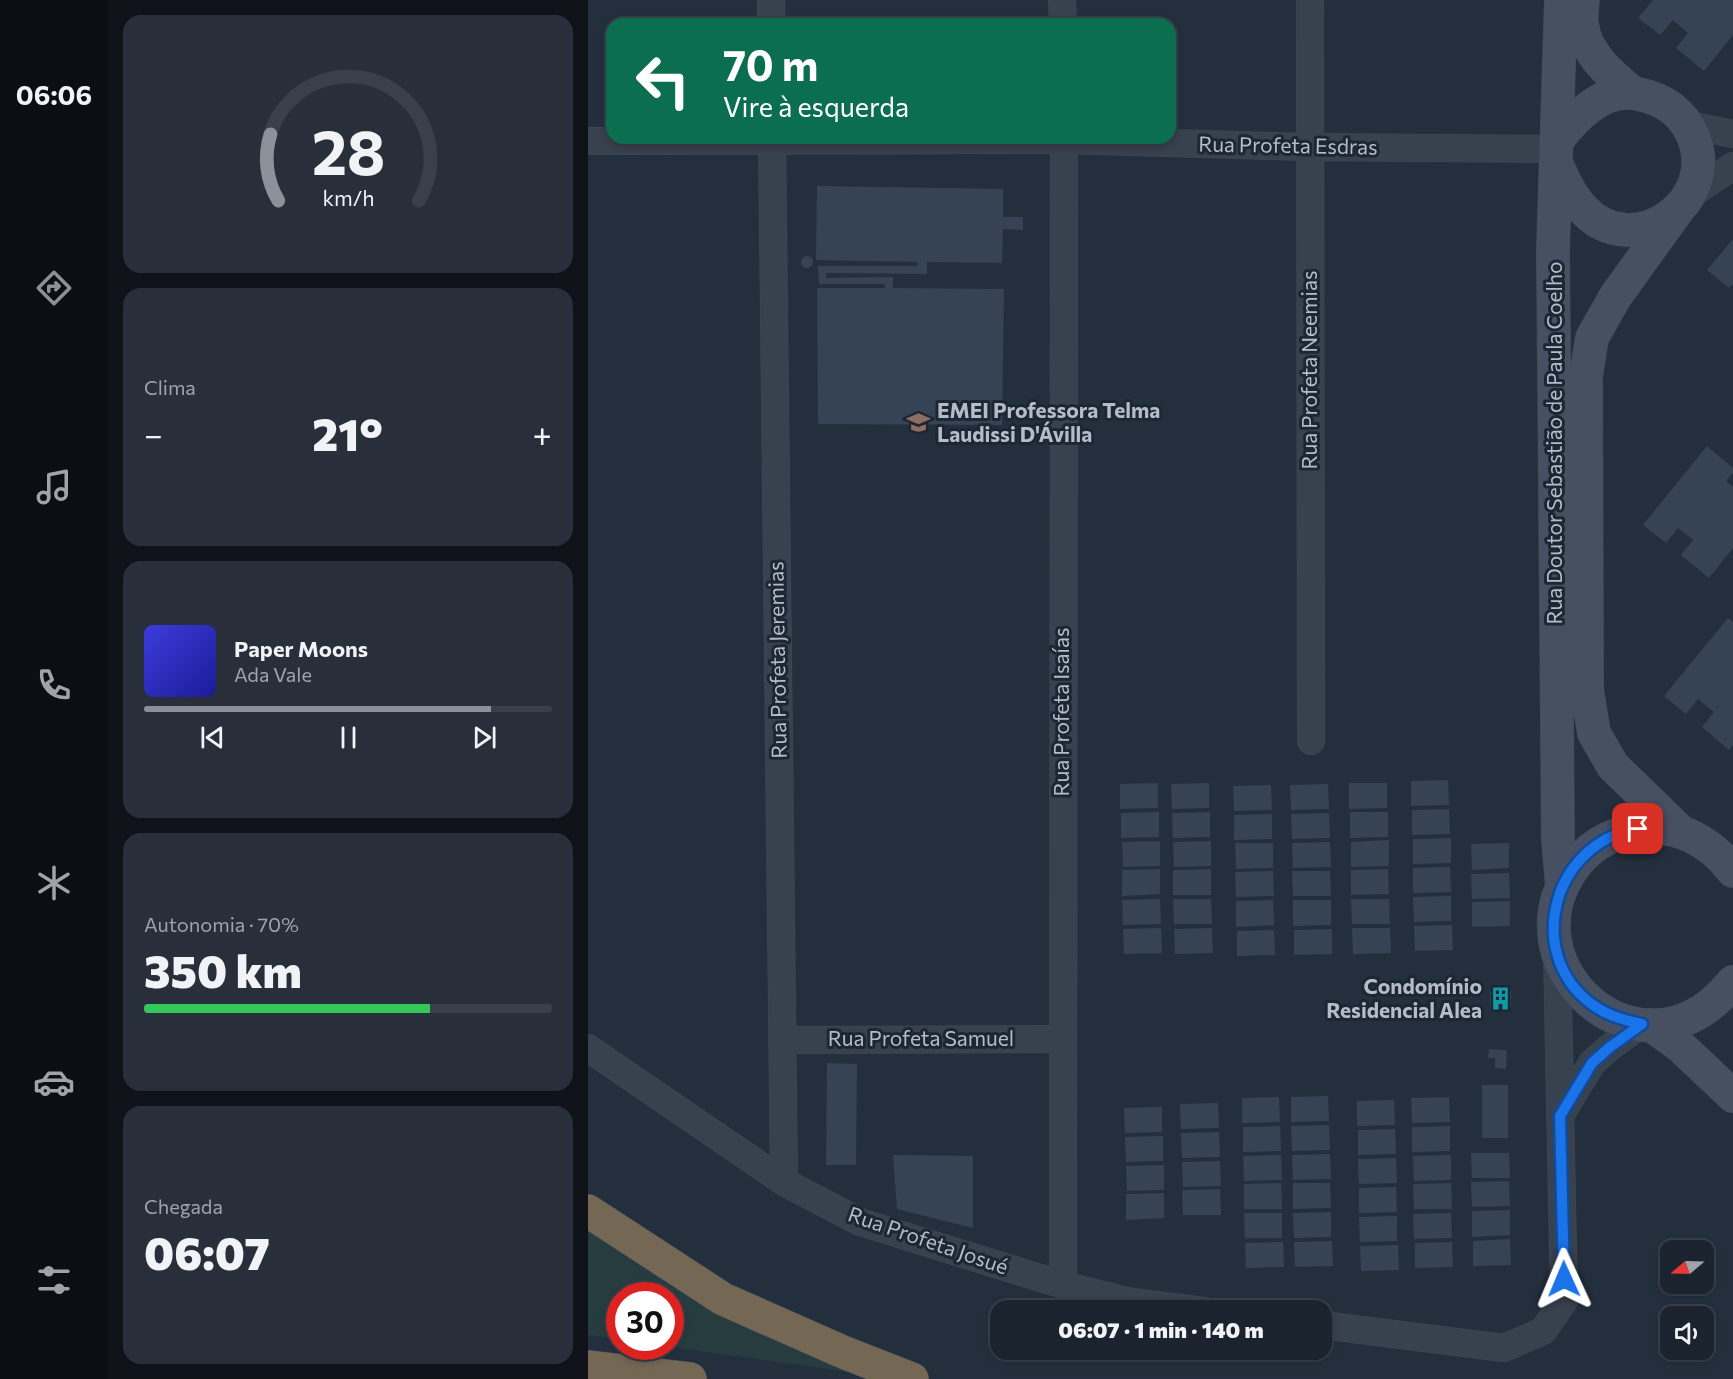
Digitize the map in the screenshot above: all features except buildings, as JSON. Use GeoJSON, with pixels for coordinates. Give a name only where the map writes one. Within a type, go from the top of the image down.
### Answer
{"type":"FeatureCollection","features":[{"type":"Feature","properties":{"kind":"highway"},"geometry":{"type":"LineString","coordinates":[[588,1211],[723,1299],[843,1352],[912,1379]]}},
{"type":"Feature","properties":{"kind":"highway"},"geometry":{"type":"LineString","coordinates":[[588,1367],[690,1379]]}},
{"type":"Feature","properties":{"kind":"street"},"geometry":{"type":"LineString","coordinates":[[771,0],[771,18]]}},
{"type":"Feature","properties":{"kind":"street"},"geometry":{"type":"LineString","coordinates":[[1062,0],[1063,18]]}},
{"type":"Feature","properties":{"kind":"street","name":"Rua Profeta Neemias"},"geometry":{"type":"LineString","coordinates":[[1310,0],[1311,741]]}},
{"type":"Feature","properties":{"kind":"street","name":"Rua Doutor Sebastião de Paula Coelho"},"geometry":{"type":"LineString","coordinates":[[1561,0],[1553,249],[1557,827],[1562,885]]}},
{"type":"Feature","properties":{"kind":"street"},"geometry":{"type":"LineString","coordinates":[[1583,0],[1582,26],[1593,53],[1609,74],[1633,93]]}},
{"type":"Feature","properties":{"kind":"street"},"geometry":{"type":"LineString","coordinates":[[1684,203],[1697,178],[1699,160],[1696,142],[1689,125],[1674,109],[1655,98],[1633,93],[1613,95],[1594,103],[1567,126],[1556,150],[1572,194],[1584,210],[1601,222],[1621,229],[1641,229],[1660,223],[1733,166]]}},
{"type":"Feature","properties":{"kind":"street"},"geometry":{"type":"LineString","coordinates":[[1689,125],[1733,134]]}},
{"type":"Feature","properties":{"kind":"street","name":"Rua Profeta Esdras"},"geometry":{"type":"LineString","coordinates":[[588,141],[606,141]]}},
{"type":"Feature","properties":{"kind":"street","name":"Rua Profeta Esdras"},"geometry":{"type":"LineString","coordinates":[[1176,143],[1556,150]]}},
{"type":"Feature","properties":{"kind":"street","name":"Rua Profeta Jeremias"},"geometry":{"type":"LineString","coordinates":[[772,144],[784,1182]]}},
{"type":"Feature","properties":{"kind":"street","name":"Rua Profeta Isaías"},"geometry":{"type":"LineString","coordinates":[[1063,1286],[1061,1039],[1064,144]]}},
{"type":"Feature","properties":{"kind":"street","name":"Rua Doutor Sebastião de Paula Coelho"},"geometry":{"type":"LineString","coordinates":[[1680,831],[1613,766],[1594,733],[1587,690],[1586,376],[1592,338],[1615,297],[1684,203]]}},
{"type":"Feature","properties":{"kind":"street"},"geometry":{"type":"LineString","coordinates":[[1332,1327],[1504,1348],[1543,1331],[1564,1301],[1560,1116],[1553,1033],[1557,951],[1554,917],[1562,885],[1577,861],[1598,843],[1624,831],[1652,827],[1680,831],[1708,846],[1721,855],[1733,871]]}},
{"type":"Feature","properties":{"kind":"street"},"geometry":{"type":"LineString","coordinates":[[1557,951],[1566,973],[1580,993],[1592,1003],[1618,1019],[1646,1024],[1675,1022],[1699,1013],[1719,999],[1733,982]]}},
{"type":"Feature","properties":{"kind":"street"},"geometry":{"type":"LineString","coordinates":[[1646,1024],[1680,1046],[1733,1096]]}},
{"type":"Feature","properties":{"kind":"street"},"geometry":{"type":"LineString","coordinates":[[1560,1116],[1592,1063],[1610,1047],[1646,1024]]}},
{"type":"Feature","properties":{"kind":"street","name":"Rua Profeta Samuel"},"geometry":{"type":"LineString","coordinates":[[782,1040],[1061,1039]]}},
{"type":"Feature","properties":{"kind":"street","name":"Rua Profeta Josué"},"geometry":{"type":"LineString","coordinates":[[588,1048],[784,1182],[860,1222],[1063,1286],[1123,1300]]}},
{"type":"Feature","properties":{"kind":"green space"},"geometry":{"type":"Polygon","coordinates":[[[588,1228],[870,1375],[684,1349],[684,1282],[606,1282],[606,1337],[588,1335],[588,1228]]]}},
{"type":"Feature","properties":{"kind":"place","name":"EMEI Professora Telma Laudissi D'Ávilla"},"geometry":{"type":"Point","coordinates":[919,423]}},
{"type":"Feature","properties":{"kind":"place","name":"Condomínio Residencial Alea"},"geometry":{"type":"Point","coordinates":[1500,999]}},
{"type":"Feature","properties":{"kind":"route"},"geometry":{"type":"LineString","coordinates":[[1564,1279],[1560,1116],[1592,1063],[1642,1024],[1618,1019],[1598,1008],[1580,993],[1566,973],[1557,951],[1554,917],[1562,885],[1577,861],[1598,843],[1624,831],[1638,829]]}}]}
